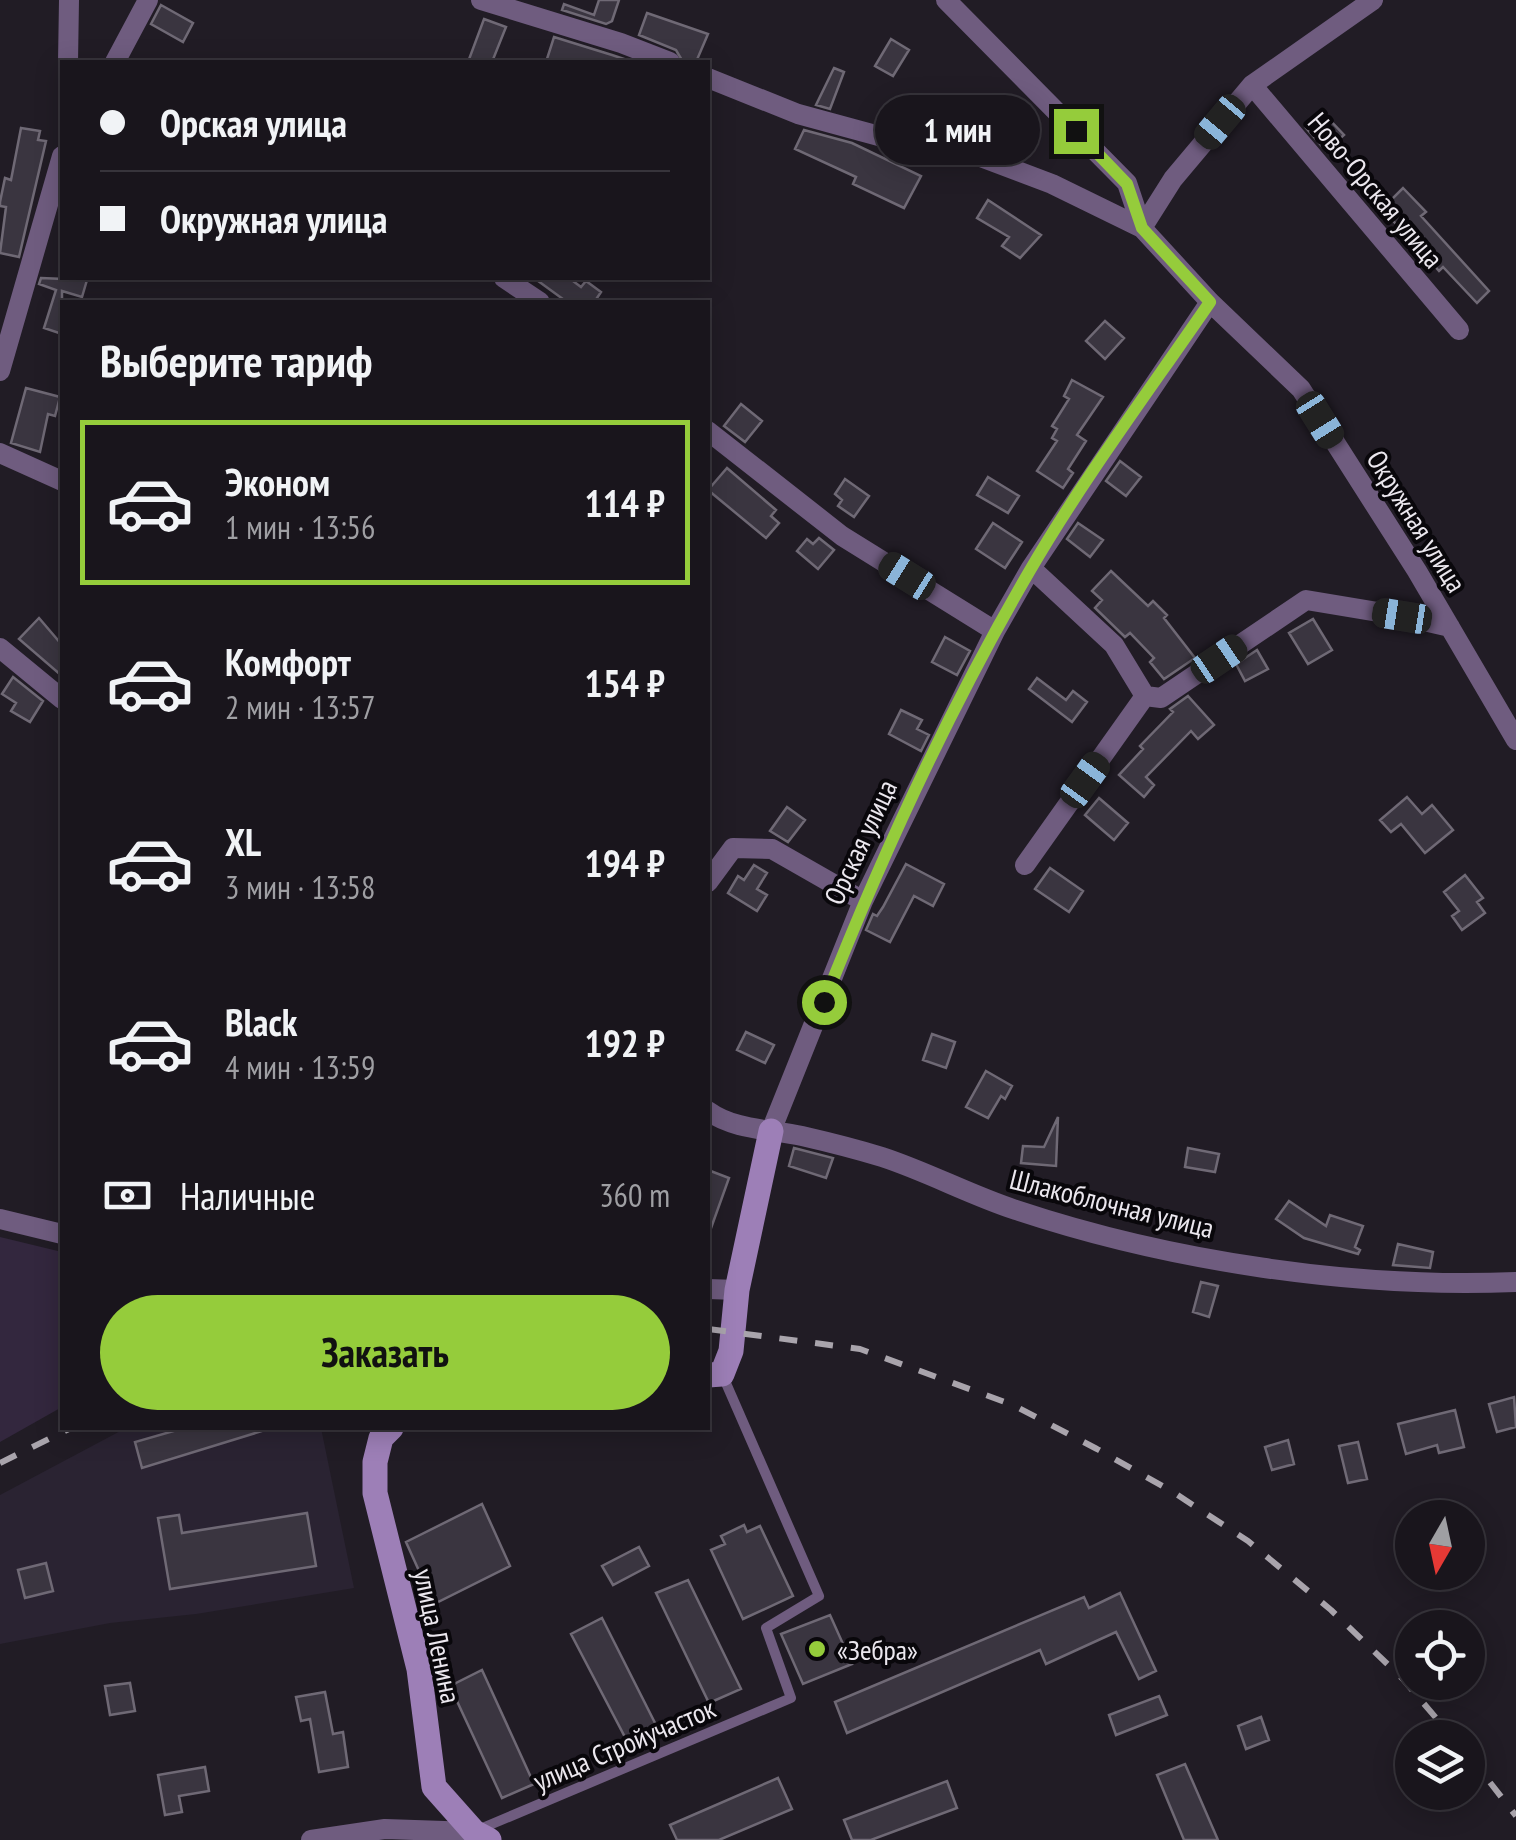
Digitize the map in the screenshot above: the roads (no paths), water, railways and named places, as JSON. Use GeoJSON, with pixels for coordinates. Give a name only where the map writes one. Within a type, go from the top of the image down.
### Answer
{"type":"FeatureCollection","features":[{"type":"Feature","properties":{"kind":"street"},"geometry":{"type":"LineString","coordinates":[[68,60],[69,0]]}},
{"type":"Feature","properties":{"kind":"street"},"geometry":{"type":"LineString","coordinates":[[117,60],[148,0]]}},
{"type":"Feature","properties":{"kind":"street"},"geometry":{"type":"LineString","coordinates":[[481,0],[621,42],[665,60]]}},
{"type":"Feature","properties":{"kind":"street"},"geometry":{"type":"LineString","coordinates":[[946,0],[1127,184],[1142,228]]}},
{"type":"Feature","properties":{"kind":"street"},"geometry":{"type":"LineString","coordinates":[[1142,228],[1173,180],[1252,85],[1373,0]]}},
{"type":"Feature","properties":{"kind":"street"},"geometry":{"type":"LineString","coordinates":[[710,79],[816,119],[901,142],[946,144],[1052,184],[1142,228]]}},
{"type":"Feature","properties":{"kind":"street","name":"Ново-Орская улица"},"geometry":{"type":"LineString","coordinates":[[1252,85],[1459,330]]}},
{"type":"Feature","properties":{"kind":"street"},"geometry":{"type":"LineString","coordinates":[[0,371],[60,163]]}},
{"type":"Feature","properties":{"kind":"street","name":"Окружная улица"},"geometry":{"type":"LineString","coordinates":[[1142,228],[1210,302],[1301,389],[1516,740]]}},
{"type":"Feature","properties":{"kind":"street"},"geometry":{"type":"LineString","coordinates":[[507,280],[537,300]]}},
{"type":"Feature","properties":{"kind":"street","name":"Орская улица"},"geometry":{"type":"LineString","coordinates":[[715,1375],[731,1351],[737,1290],[771,1131],[863,901],[995,631],[1031,568],[1210,302]]}},
{"type":"Feature","properties":{"kind":"street"},"geometry":{"type":"LineString","coordinates":[[710,433],[842,536],[995,631]]}},
{"type":"Feature","properties":{"kind":"street"},"geometry":{"type":"LineString","coordinates":[[0,453],[60,480]]}},
{"type":"Feature","properties":{"kind":"street"},"geometry":{"type":"LineString","coordinates":[[1031,568],[1114,645],[1144,696]]}},
{"type":"Feature","properties":{"kind":"street"},"geometry":{"type":"LineString","coordinates":[[1144,696],[1160,698],[1306,600],[1450,627]]}},
{"type":"Feature","properties":{"kind":"street"},"geometry":{"type":"LineString","coordinates":[[0,648],[60,697]]}},
{"type":"Feature","properties":{"kind":"street"},"geometry":{"type":"LineString","coordinates":[[1025,865],[1144,696]]}},
{"type":"Feature","properties":{"kind":"street"},"geometry":{"type":"LineString","coordinates":[[710,879],[734,848],[772,849],[863,901]]}},
{"type":"Feature","properties":{"kind":"street","name":"Шлакоблочная улица"},"geometry":{"type":"LineString","coordinates":[[710,1113],[721,1121],[800,1135],[883,1157],[1015,1210],[1150,1247],[1296,1271],[1447,1285],[1516,1282]]}},
{"type":"Feature","properties":{"kind":"street"},"geometry":{"type":"LineString","coordinates":[[0,1219],[60,1234]]}},
{"type":"Feature","properties":{"kind":"street"},"geometry":{"type":"LineString","coordinates":[[710,1288],[737,1290]]}},
{"type":"Feature","properties":{"kind":"street","name":"улица Ленина"},"geometry":{"type":"LineString","coordinates":[[389,1430],[381,1438],[375,1462],[375,1493],[419,1669],[434,1787],[482,1836]]}},
{"type":"Feature","properties":{"kind":"street"},"geometry":{"type":"LineString","coordinates":[[311,1840],[386,1829],[482,1836]]}},
{"type":"Feature","properties":{"kind":"lane","name":"улица Стройучасток"},"geometry":{"type":"LineString","coordinates":[[482,1836],[791,1698],[766,1628],[818,1596],[715,1375]]}},
{"type":"Feature","properties":{"kind":"railway"},"geometry":{"type":"LineString","coordinates":[[710,1329],[860,1349],[1013,1405],[1097,1449],[1248,1541],[1331,1610],[1403,1679],[1438,1720]]}},
{"type":"Feature","properties":{"kind":"railway"},"geometry":{"type":"LineString","coordinates":[[0,1463],[67,1430]]}},
{"type":"Feature","properties":{"kind":"railway"},"geometry":{"type":"LineString","coordinates":[[1485,1776],[1516,1816]]}},
{"type":"Feature","properties":{"kind":"place","name":"«Зебра»"},"geometry":{"type":"Point","coordinates":[817,1649]}}]}
